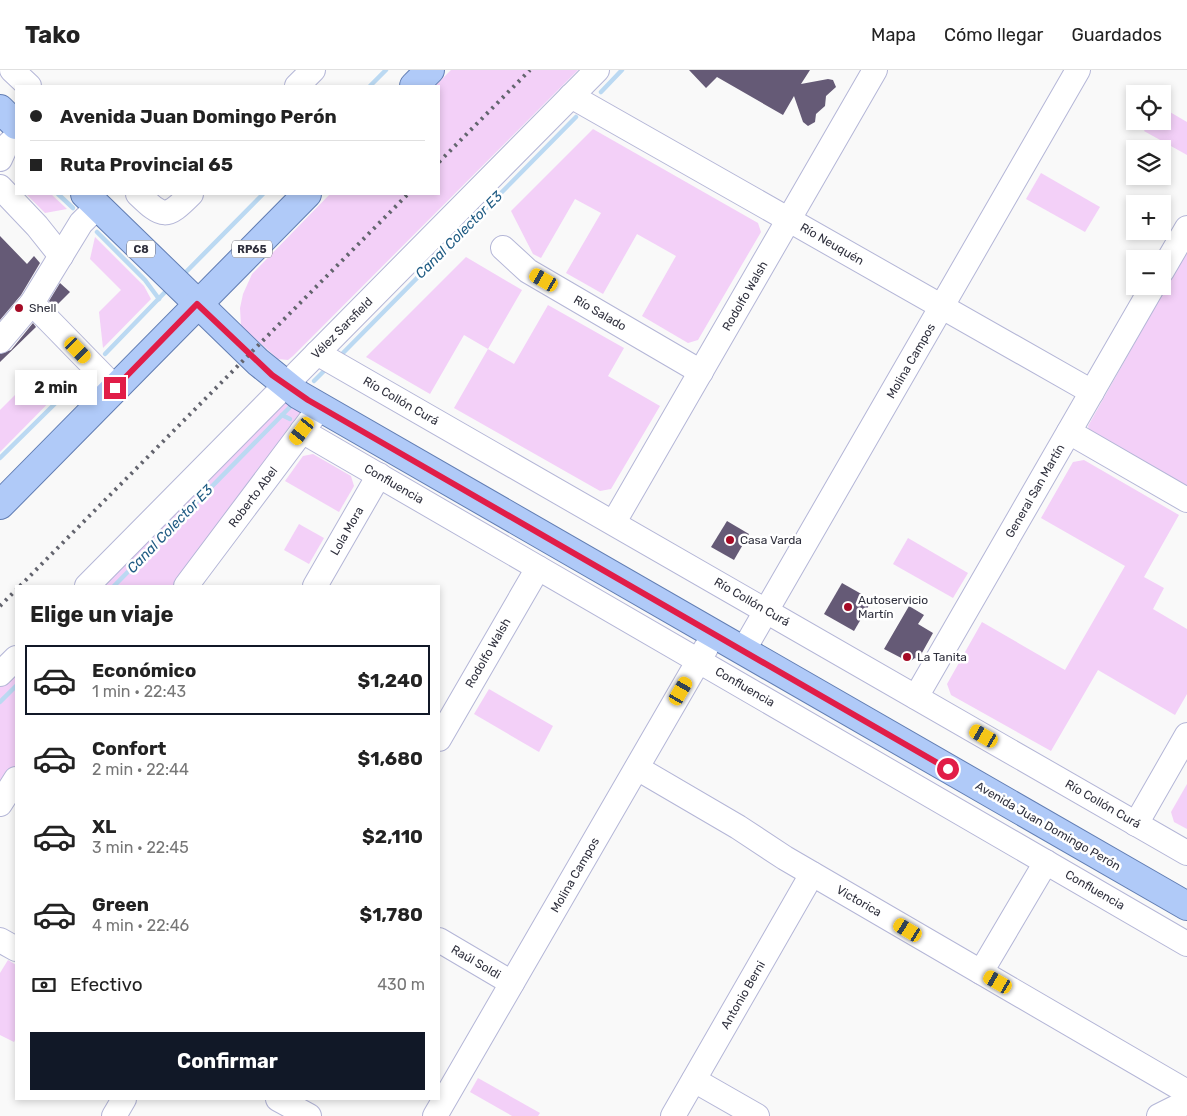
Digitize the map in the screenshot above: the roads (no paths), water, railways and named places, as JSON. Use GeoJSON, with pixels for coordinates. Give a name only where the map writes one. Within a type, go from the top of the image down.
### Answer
{"type":"FeatureCollection","features":[{"type":"Feature","properties":{"kind":"main road"},"geometry":{"type":"LineString","coordinates":[[415,85],[430,70]]}},
{"type":"Feature","properties":{"kind":"main road"},"geometry":{"type":"LineString","coordinates":[[0,109],[15,124]]}},
{"type":"Feature","properties":{"kind":"main road","name":"RP65"},"geometry":{"type":"LineString","coordinates":[[0,505],[306,195]]}},
{"type":"Feature","properties":{"kind":"main road","name":"C8"},"geometry":{"type":"LineString","coordinates":[[92,200],[197,304]]}},
{"type":"Feature","properties":{"kind":"main road","name":"Avenida Juan Domingo Perón"},"geometry":{"type":"LineString","coordinates":[[197,304],[285,385],[320,408],[1187,906]]}},
{"type":"Feature","properties":{"kind":"street"},"geometry":{"type":"LineString","coordinates":[[298,85],[313,70]]}},
{"type":"Feature","properties":{"kind":"street","name":"Vélez Sarsfield"},"geometry":{"type":"LineString","coordinates":[[88,585],[597,70]]}},
{"type":"Feature","properties":{"kind":"street","name":"Rodolfo Walsh"},"geometry":{"type":"LineString","coordinates":[[614,522],[875,70]]}},
{"type":"Feature","properties":{"kind":"street","name":"Molina Campos"},"geometry":{"type":"LineString","coordinates":[[744,651],[1078,70]]}},
{"type":"Feature","properties":{"kind":"street","name":"Río Neuquén"},"geometry":{"type":"LineString","coordinates":[[571,96],[1092,392]]}},
{"type":"Feature","properties":{"kind":"street"},"geometry":{"type":"LineString","coordinates":[[0,159],[6,148],[15,139]]}},
{"type":"Feature","properties":{"kind":"street"},"geometry":{"type":"LineString","coordinates":[[0,187],[37,226],[61,256]]}},
{"type":"Feature","properties":{"kind":"street"},"geometry":{"type":"LineString","coordinates":[[139,195],[156,211],[165,214],[174,211],[190,195]]}},
{"type":"Feature","properties":{"kind":"street"},"geometry":{"type":"LineString","coordinates":[[0,341],[32,303],[81,224],[92,200]]}},
{"type":"Feature","properties":{"kind":"street"},"geometry":{"type":"LineString","coordinates":[[1171,256],[1187,228]]}},
{"type":"Feature","properties":{"kind":"street","name":"Río Salado"},"geometry":{"type":"LineString","coordinates":[[503,248],[528,271],[701,372]]}},
{"type":"Feature","properties":{"kind":"street","name":"General San Martín"},"geometry":{"type":"LineString","coordinates":[[916,697],[1149,295]]}},
{"type":"Feature","properties":{"kind":"street"},"geometry":{"type":"LineString","coordinates":[[32,303],[115,388]]}},
{"type":"Feature","properties":{"kind":"street","name":"Río Collón Curá"},"geometry":{"type":"LineString","coordinates":[[317,353],[1187,853]]}},
{"type":"Feature","properties":{"kind":"street","name":"Roberto Abel"},"geometry":{"type":"LineString","coordinates":[[187,585],[320,408]]}},
{"type":"Feature","properties":{"kind":"street","name":"Confluencia"},"geometry":{"type":"LineString","coordinates":[[302,431],[1187,944]]}},
{"type":"Feature","properties":{"kind":"street"},"geometry":{"type":"LineString","coordinates":[[1069,432],[1187,500]]}},
{"type":"Feature","properties":{"kind":"street","name":"Lola Mora"},"geometry":{"type":"LineString","coordinates":[[316,585],[379,475]]}},
{"type":"Feature","properties":{"kind":"street","name":"Rodolfo Walsh"},"geometry":{"type":"LineString","coordinates":[[440,737],[538,568]]}},
{"type":"Feature","properties":{"kind":"street","name":"Molina Campos"},"geometry":{"type":"LineString","coordinates":[[435,1116],[714,634]]}},
{"type":"Feature","properties":{"kind":"street"},"geometry":{"type":"LineString","coordinates":[[0,674],[15,659]]}},
{"type":"Feature","properties":{"kind":"street"},"geometry":{"type":"LineString","coordinates":[[1136,824],[1187,735]]}},
{"type":"Feature","properties":{"kind":"street","name":"Victorica"},"geometry":{"type":"LineString","coordinates":[[637,768],[738,827],[812,874],[1187,1092]]}},
{"type":"Feature","properties":{"kind":"street"},"geometry":{"type":"LineString","coordinates":[[0,804],[15,781]]}},
{"type":"Feature","properties":{"kind":"street"},"geometry":{"type":"LineString","coordinates":[[981,972],[1046,862]]}},
{"type":"Feature","properties":{"kind":"street","name":"Antonio Berni"},"geometry":{"type":"LineString","coordinates":[[673,1116],[812,874]]}},
{"type":"Feature","properties":{"kind":"street"},"geometry":{"type":"LineString","coordinates":[[0,940],[15,948]]}},
{"type":"Feature","properties":{"kind":"street","name":"Raúl Soldi"},"geometry":{"type":"LineString","coordinates":[[440,941],[512,983]]}},
{"type":"Feature","properties":{"kind":"street"},"geometry":{"type":"LineString","coordinates":[[694,1080],[757,1116]]}},
{"type":"Feature","properties":{"kind":"street"},"geometry":{"type":"LineString","coordinates":[[114,1116],[123,1100]]}},
{"type":"Feature","properties":{"kind":"street"},"geometry":{"type":"LineString","coordinates":[[280,1100],[309,1116]]}},
{"type":"Feature","properties":{"kind":"street"},"geometry":{"type":"LineString","coordinates":[[1158,1116],[1187,1102]]}},
{"type":"Feature","properties":{"kind":"waterway"},"geometry":{"type":"LineString","coordinates":[[371,85],[386,70]]}},
{"type":"Feature","properties":{"kind":"waterway","name":"Canal Colector E3"},"geometry":{"type":"LineString","coordinates":[[601,92],[622,70]]}},
{"type":"Feature","properties":{"kind":"waterway","name":"Canal Colector E3"},"geometry":{"type":"LineString","coordinates":[[343,353],[576,117]]}},
{"type":"Feature","properties":{"kind":"waterway"},"geometry":{"type":"LineString","coordinates":[[59,195],[73,208]]}},
{"type":"Feature","properties":{"kind":"waterway"},"geometry":{"type":"LineString","coordinates":[[183,275],[262,195]]}},
{"type":"Feature","properties":{"kind":"waterway"},"geometry":{"type":"LineString","coordinates":[[97,232],[145,280],[159,299]]}},
{"type":"Feature","properties":{"kind":"waterway"},"geometry":{"type":"LineString","coordinates":[[105,354],[169,288]]}},
{"type":"Feature","properties":{"kind":"waterway","name":"Canal Colector E3"},"geometry":{"type":"LineString","coordinates":[[314,381],[324,371]]}},
{"type":"Feature","properties":{"kind":"waterway"},"geometry":{"type":"LineString","coordinates":[[0,458],[81,378]]}},
{"type":"Feature","properties":{"kind":"waterway","name":"Canal Colector E3"},"geometry":{"type":"LineString","coordinates":[[115,585],[290,407]]}},
{"type":"Feature","properties":{"kind":"waterway"},"geometry":{"type":"LineString","coordinates":[[282,415],[290,419]]}},
{"type":"Feature","properties":{"kind":"waterway","name":"Canal Colector E3"},"geometry":{"type":"LineString","coordinates":[[0,702],[15,687]]}},
{"type":"Feature","properties":{"kind":"railway"},"geometry":{"type":"LineString","coordinates":[[440,161],[530,70]]}},
{"type":"Feature","properties":{"kind":"railway"},"geometry":{"type":"LineString","coordinates":[[21,585],[407,195]]}},
{"type":"Feature","properties":{"kind":"railway"},"geometry":{"type":"LineString","coordinates":[[0,606],[15,591]]}},
{"type":"Feature","properties":{"kind":"place","name":"Shell"},"geometry":{"type":"Point","coordinates":[19,308]}},
{"type":"Feature","properties":{"kind":"place","name":"Casa Varda"},"geometry":{"type":"Point","coordinates":[730,540]}},
{"type":"Feature","properties":{"kind":"place","name":"Autoservicio Martín"},"geometry":{"type":"Point","coordinates":[848,607]}},
{"type":"Feature","properties":{"kind":"place","name":"La Tanita"},"geometry":{"type":"Point","coordinates":[907,657]}}]}
